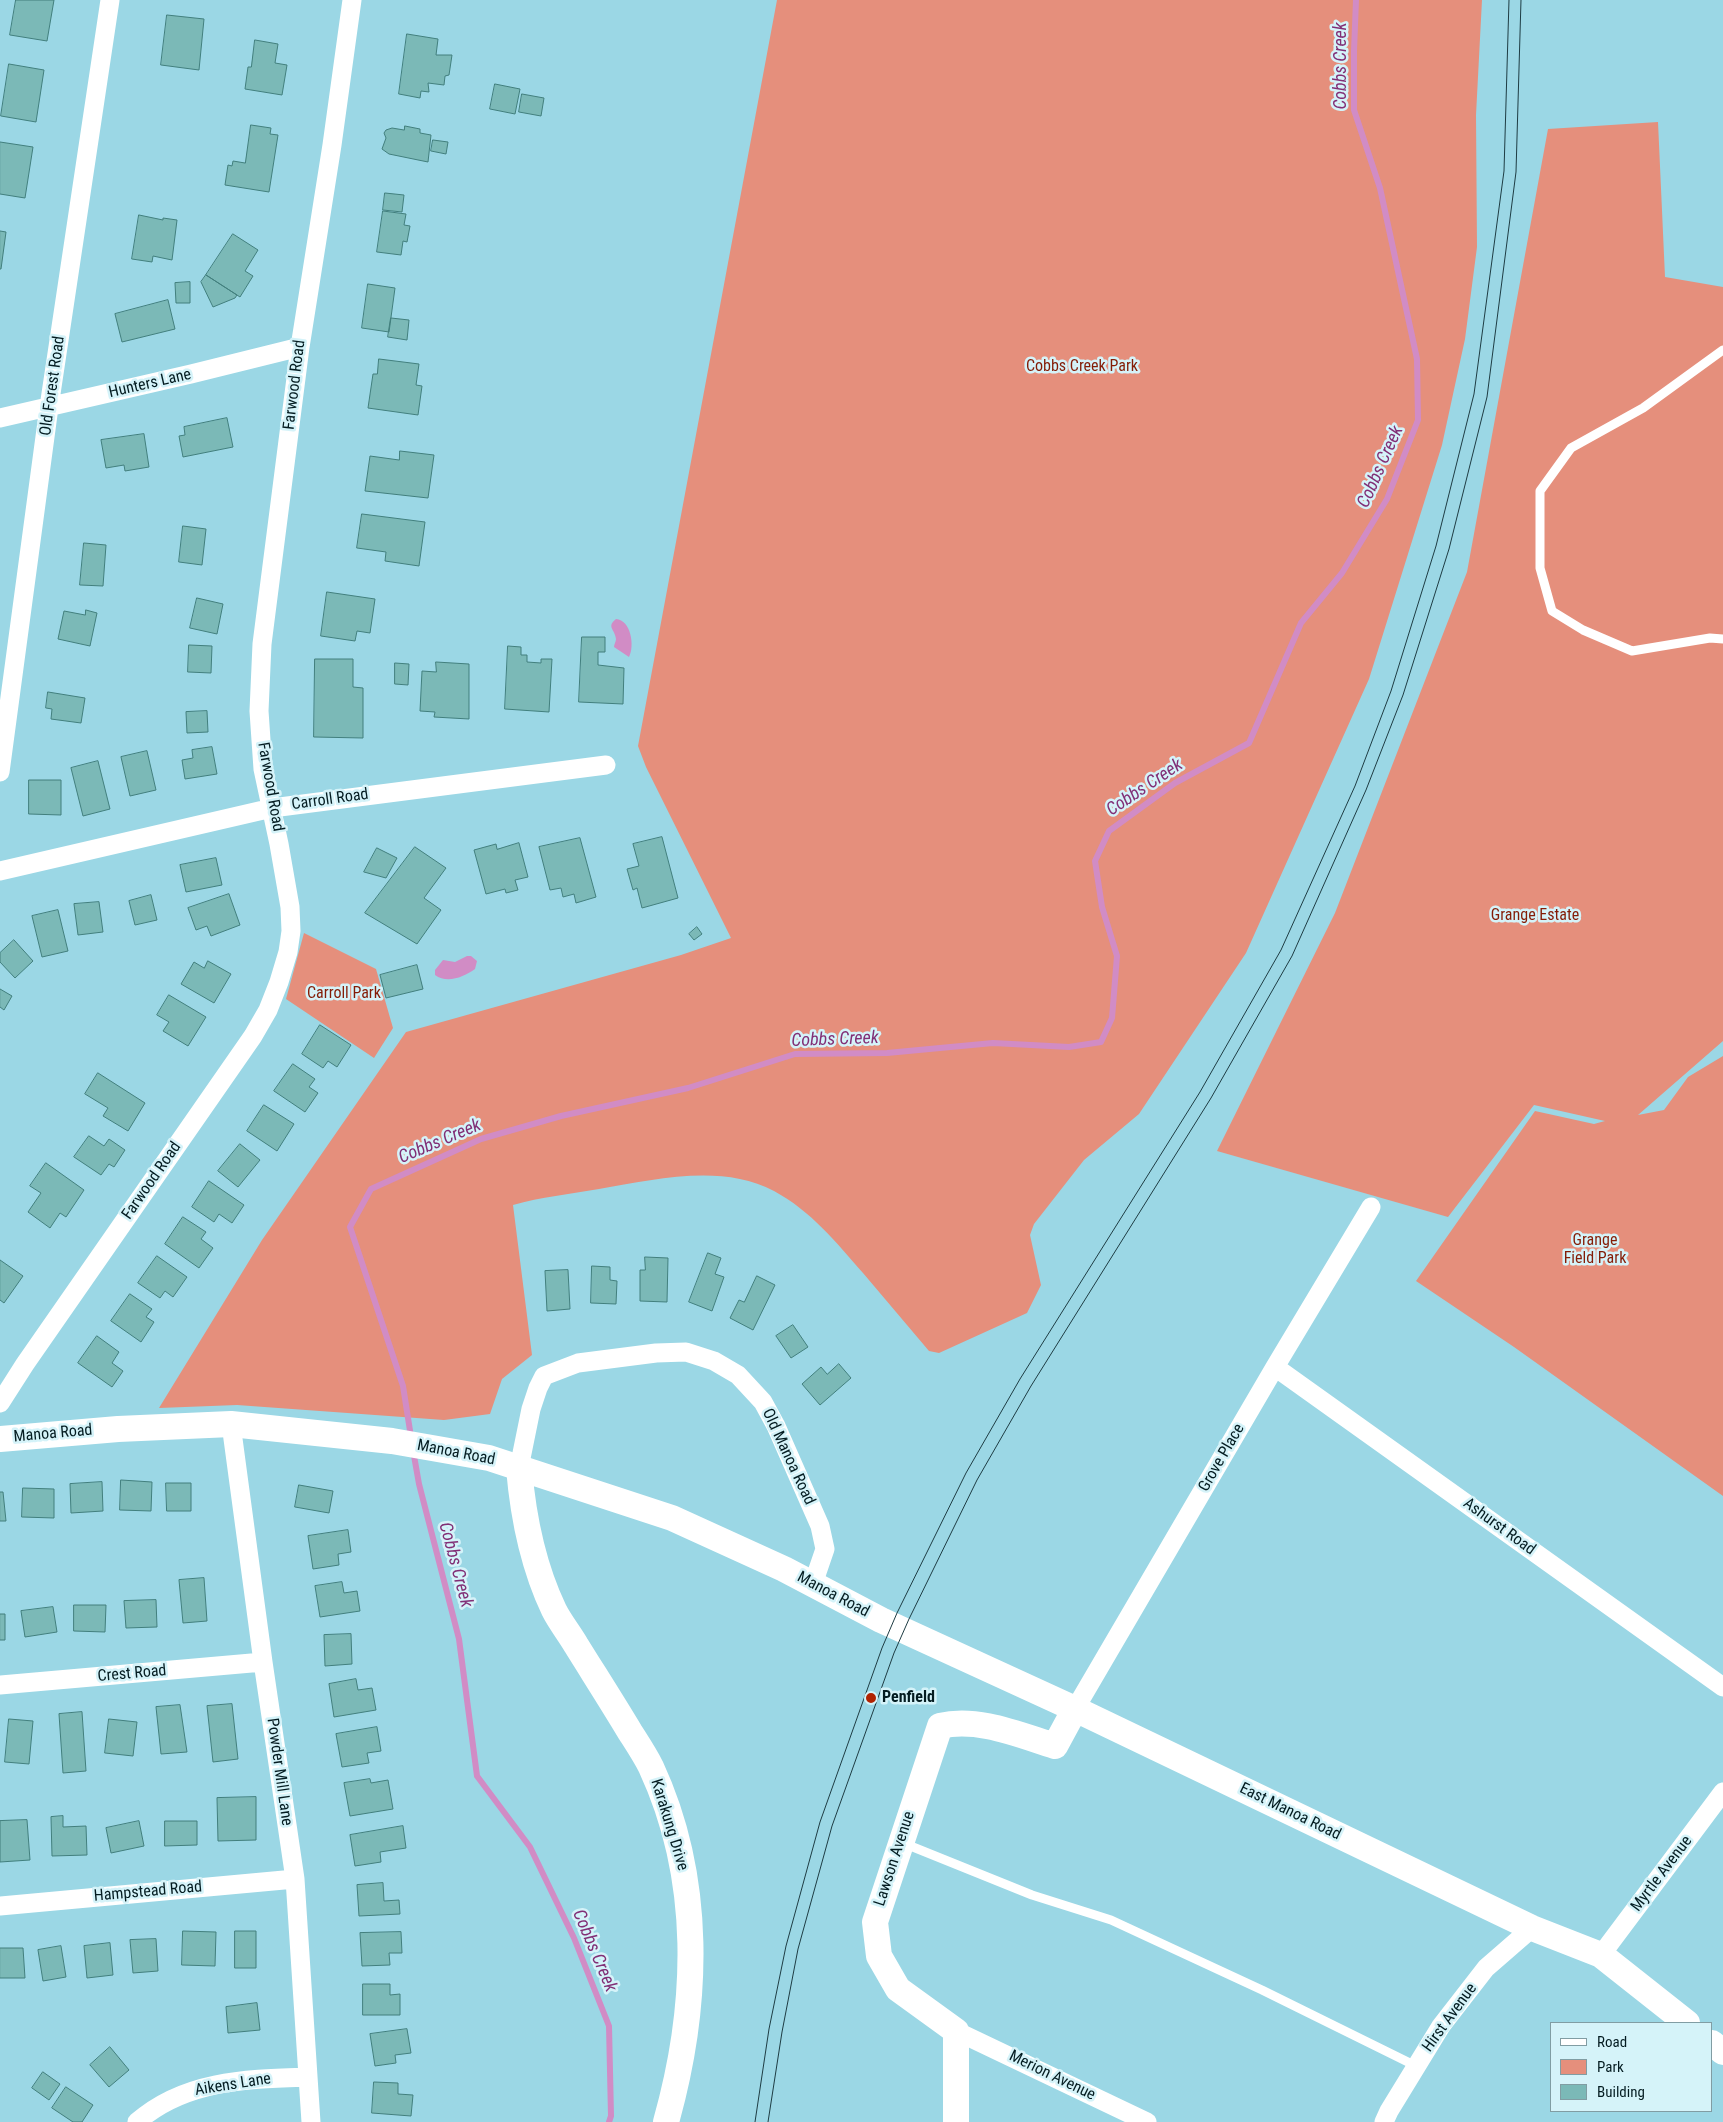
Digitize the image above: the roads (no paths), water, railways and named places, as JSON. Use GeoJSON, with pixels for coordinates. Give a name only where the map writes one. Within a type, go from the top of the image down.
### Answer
{"type":"FeatureCollection","features":[{"type":"Feature","properties":{"kind":"main road","name":"Manoa Road"},"geometry":{"type":"LineString","coordinates":[[0,1439],[118,1429],[231,1424],[392,1441],[489,1458],[672,1518],[813,1584],[881,1620]]}},
{"type":"Feature","properties":{"kind":"main road","name":"Karakung Drive"},"geometry":{"type":"LineString","coordinates":[[519,1468],[522,1507],[539,1574],[555,1611],[650,1767],[668,1812],[681,1856],[692,1936],[691,1977],[680,2067],[666,2122]]}},
{"type":"Feature","properties":{"kind":"main road","name":"East Manoa Road"},"geometry":{"type":"LineString","coordinates":[[881,1620],[1075,1709],[1532,1928],[1601,1955],[1686,2022]]}},
{"type":"Feature","properties":{"kind":"main road","name":"Lawson Avenue"},"geometry":{"type":"LineString","coordinates":[[956,2031],[898,1988],[879,1956],[874,1922],[940,1726],[953,1722],[979,1724],[1055,1746],[1075,1709]]}},
{"type":"Feature","properties":{"kind":"main road"},"geometry":{"type":"LineString","coordinates":[[956,2031],[956,2122]]}},
{"type":"Feature","properties":{"kind":"main road"},"geometry":{"type":"LineString","coordinates":[[1713,2044],[1723,2052]]}},
{"type":"Feature","properties":{"kind":"street","name":"Old Forest Road"},"geometry":{"type":"LineString","coordinates":[[0,772],[50,407],[110,0]]}},
{"type":"Feature","properties":{"kind":"street","name":"Farwood Road"},"geometry":{"type":"LineString","coordinates":[[0,1403],[25,1364],[234,1065],[268,1010],[279,982],[291,931],[290,907],[263,769],[259,711],[262,644],[300,347],[332,145],[352,0]]}},
{"type":"Feature","properties":{"kind":"street","name":"Hunters Lane"},"geometry":{"type":"LineString","coordinates":[[0,418],[300,347]]}},
{"type":"Feature","properties":{"kind":"street","name":"Carroll Road"},"geometry":{"type":"LineString","coordinates":[[0,871],[272,808],[606,766]]}},
{"type":"Feature","properties":{"kind":"street","name":"Grove Place"},"geometry":{"type":"LineString","coordinates":[[1075,1709],[1275,1367],[1371,1208]]}},
{"type":"Feature","properties":{"kind":"street","name":"Old Manoa Road"},"geometry":{"type":"LineString","coordinates":[[519,1468],[531,1409],[544,1376],[578,1363],[656,1353],[686,1352],[714,1361],[738,1375],[763,1402],[776,1426],[820,1526],[825,1549],[813,1584]]}},
{"type":"Feature","properties":{"kind":"street","name":"Ashurst Road"},"geometry":{"type":"LineString","coordinates":[[1275,1367],[1723,1688]]}},
{"type":"Feature","properties":{"kind":"street","name":"Powder Mill Lane"},"geometry":{"type":"LineString","coordinates":[[231,1424],[295,1879],[311,2122]]}},
{"type":"Feature","properties":{"kind":"street","name":"Crest Road"},"geometry":{"type":"LineString","coordinates":[[0,1685],[263,1662]]}},
{"type":"Feature","properties":{"kind":"street","name":"Myrtle Avenue"},"geometry":{"type":"LineString","coordinates":[[1601,1955],[1723,1792]]}},
{"type":"Feature","properties":{"kind":"street","name":"Hampstead Road"},"geometry":{"type":"LineString","coordinates":[[0,1906],[295,1879]]}},
{"type":"Feature","properties":{"kind":"street","name":"Hirst Avenue"},"geometry":{"type":"LineString","coordinates":[[1384,2122],[1441,2026],[1486,1968],[1532,1928]]}},
{"type":"Feature","properties":{"kind":"street","name":"Merion Avenue"},"geometry":{"type":"LineString","coordinates":[[956,2031],[1147,2122]]}},
{"type":"Feature","properties":{"kind":"street","name":"Aikens Lane"},"geometry":{"type":"LineString","coordinates":[[137,2122],[173,2098],[195,2088],[252,2079],[307,2077]]}},
{"type":"Feature","properties":{"kind":"lane"},"geometry":{"type":"LineString","coordinates":[[1723,350],[1643,408],[1571,448],[1540,491],[1540,568],[1552,611],[1583,630],[1632,651],[1710,638],[1723,639]]}},
{"type":"Feature","properties":{"kind":"lane"},"geometry":{"type":"LineString","coordinates":[[901,1842],[1032,1895],[1111,1920],[1262,1990],[1416,2066]]}},
{"type":"Feature","properties":{"kind":"waterway","name":"Cobbs Creek"},"geometry":{"type":"LineString","coordinates":[[411,1437],[403,1386],[350,1227],[371,1189],[481,1139],[561,1116],[688,1088],[795,1054],[887,1053],[993,1043],[1069,1047],[1101,1042],[1112,1018],[1117,956],[1102,907],[1095,861],[1109,831],[1175,783],[1249,743],[1301,623],[1342,573],[1387,499],[1418,420],[1417,359],[1380,188],[1354,110],[1356,0]]}},
{"type":"Feature","properties":{"kind":"waterway","name":"Cobbs Creek"},"geometry":{"type":"LineString","coordinates":[[413,1450],[419,1484],[459,1639],[477,1776],[530,1847],[574,1938],[609,2026],[611,2116],[609,2122]]}},
{"type":"Feature","properties":{"kind":"tram line"},"geometry":{"type":"LineString","coordinates":[[755,2122],[769,2029],[786,1946],[820,1822],[882,1648],[897,1613],[966,1473],[1020,1379],[1200,1092],[1281,950],[1355,786],[1391,691],[1436,546],[1474,394],[1504,171],[1509,0]]}},
{"type":"Feature","properties":{"kind":"tram line"},"geometry":{"type":"LineString","coordinates":[[768,2122],[782,2032],[798,1949],[832,1826],[894,1653],[909,1619],[977,1480],[1031,1386],[1211,1098],[1292,956],[1366,790],[1403,695],[1449,549],[1487,397],[1516,172],[1521,0]]}},
{"type":"Feature","properties":{"kind":"place","name":"Penfield"},"geometry":{"type":"Point","coordinates":[871,1698]}},
{"type":"Feature","properties":{"kind":"park label","name":"Cobbs Creek Park"},"geometry":{"type":"Point","coordinates":[1082,367]}},
{"type":"Feature","properties":{"kind":"park label","name":"Grange Estate"},"geometry":{"type":"Point","coordinates":[1535,916]}},
{"type":"Feature","properties":{"kind":"park label","name":"Carroll Park"},"geometry":{"type":"Point","coordinates":[344,994]}},
{"type":"Feature","properties":{"kind":"park label","name":"Grange Field Park"},"geometry":{"type":"Point","coordinates":[1595,1250]}}]}
